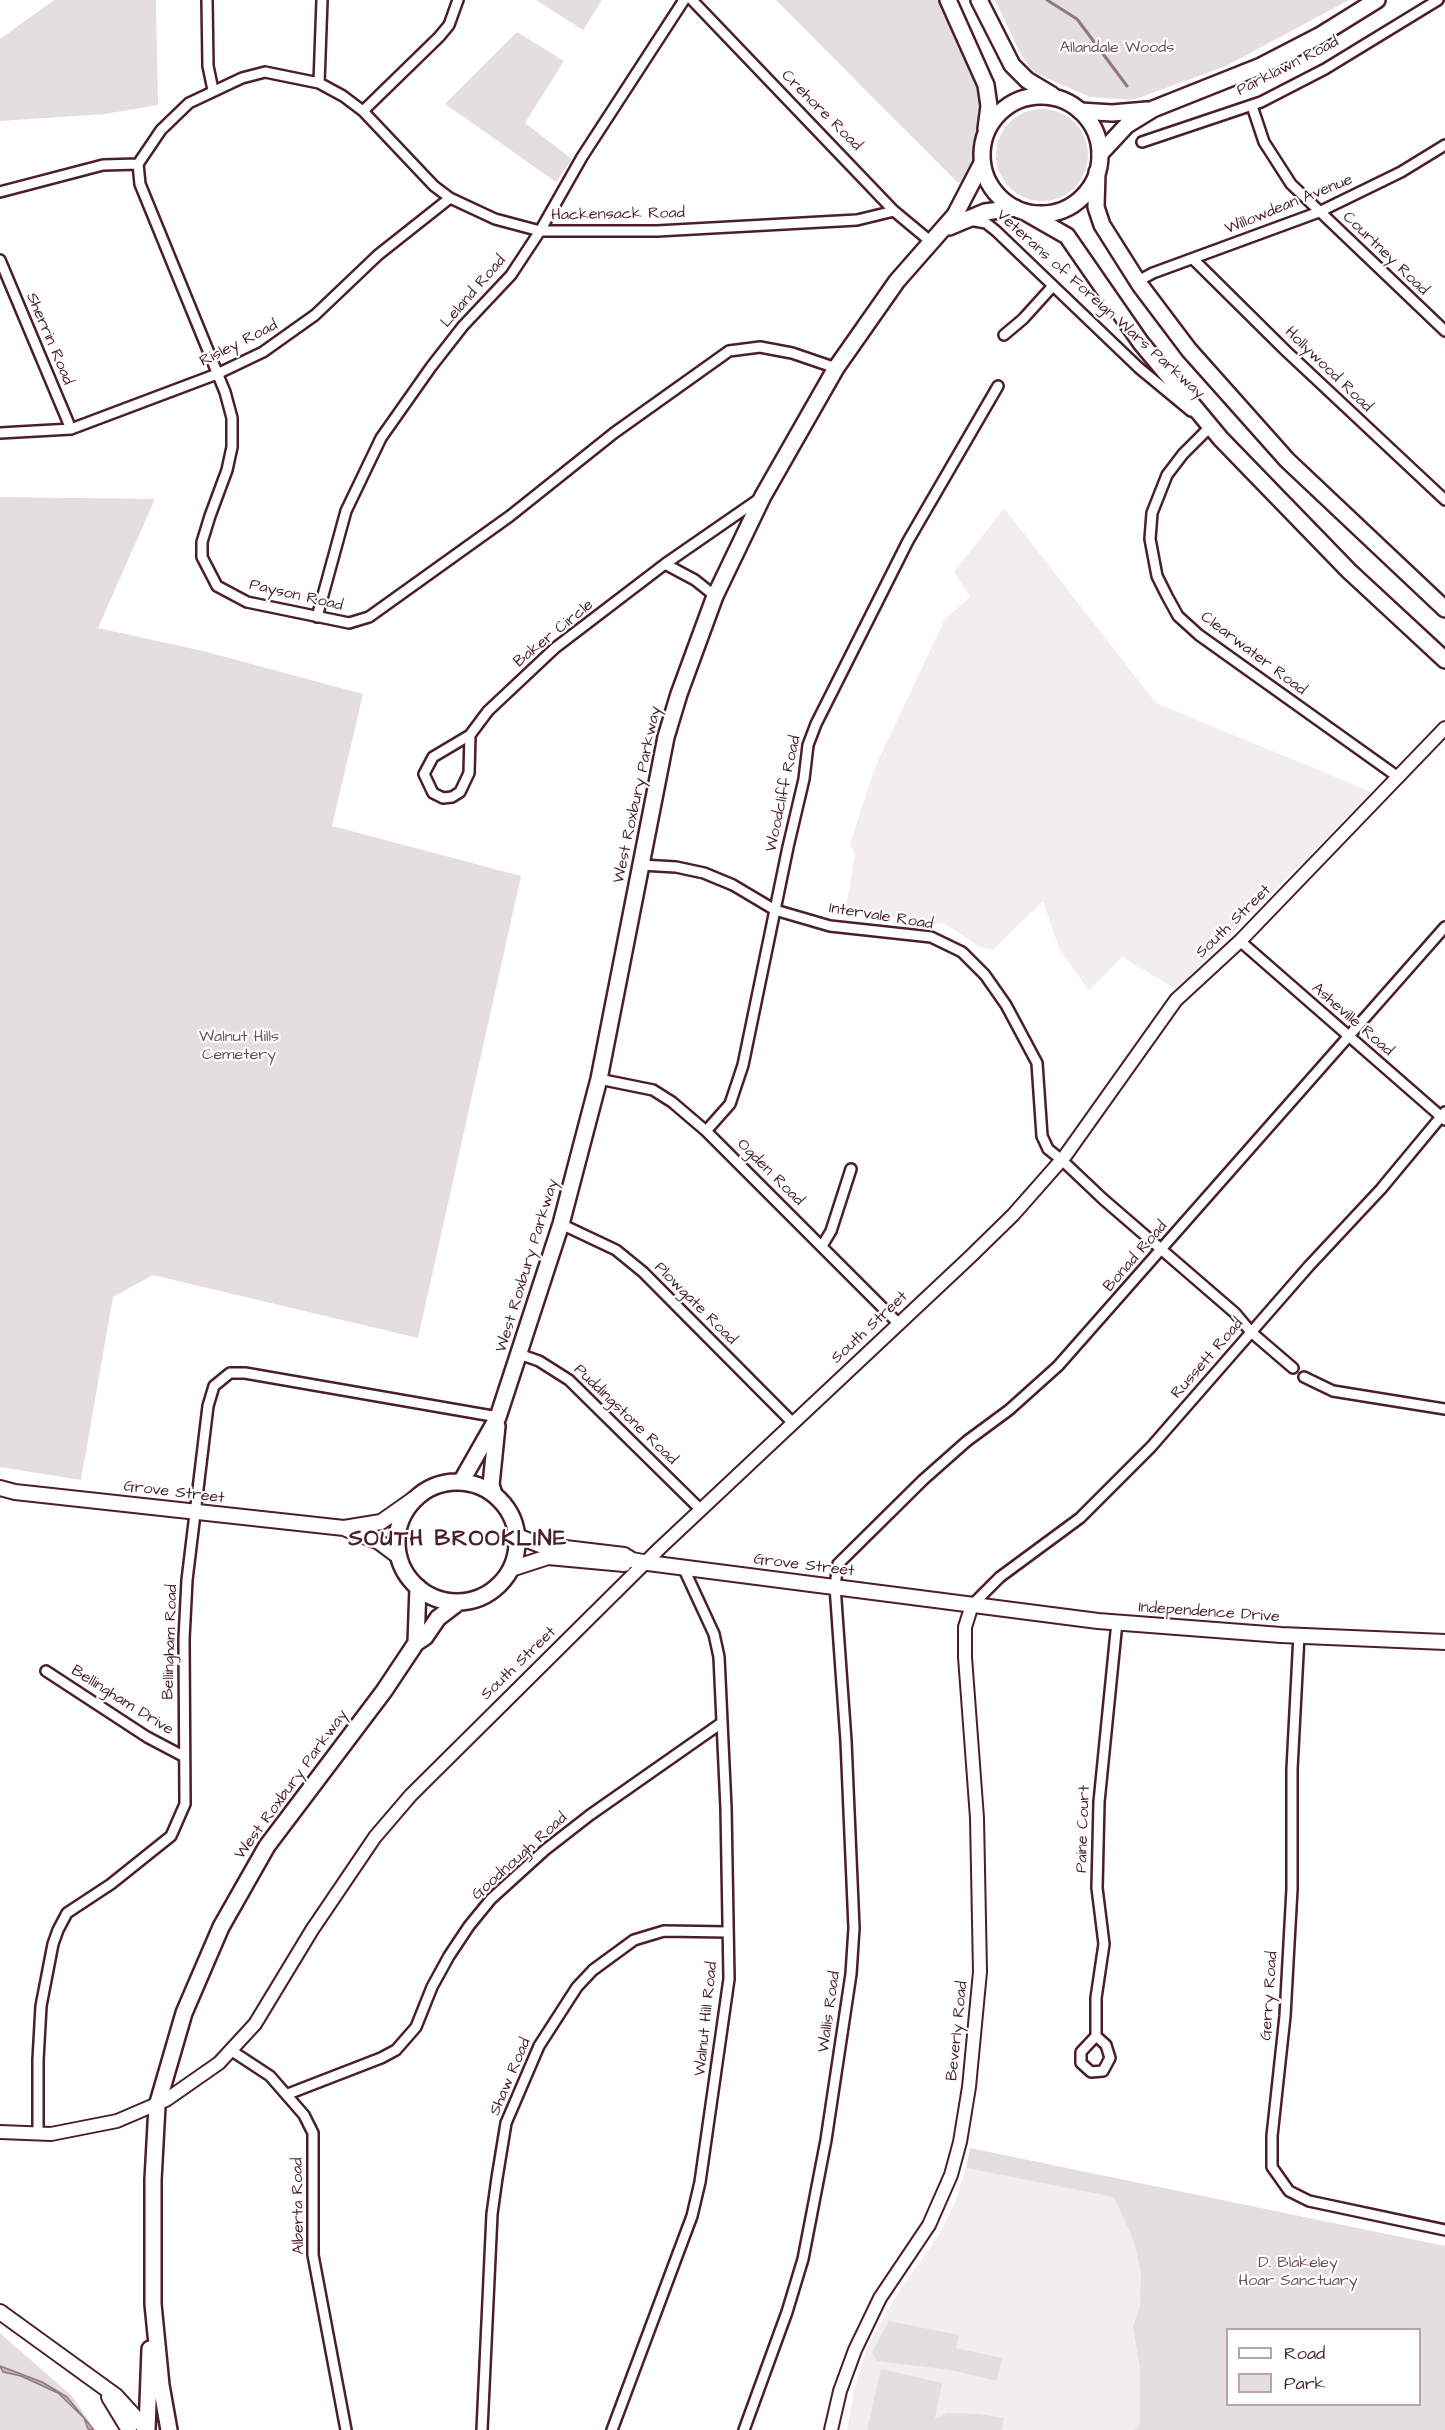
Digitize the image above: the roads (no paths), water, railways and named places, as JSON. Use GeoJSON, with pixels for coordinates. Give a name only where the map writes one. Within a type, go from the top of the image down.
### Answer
{"type":"FeatureCollection","features":[{"type":"Feature","properties":{"kind":"main road"},"geometry":{"type":"LineString","coordinates":[[948,0],[987,88],[989,112],[982,163],[991,187],[1004,201],[1020,210],[1045,214],[1069,207],[1085,194],[1097,172],[1100,154],[1094,130],[1080,111]]}},
{"type":"Feature","properties":{"kind":"main road"},"geometry":{"type":"LineString","coordinates":[[979,0],[1017,71],[1057,99],[1080,111],[1112,113],[1153,109]]}},
{"type":"Feature","properties":{"kind":"main road"},"geometry":{"type":"LineString","coordinates":[[1100,154],[1124,128],[1153,109],[1261,66],[1319,36],[1377,0]]}},
{"type":"Feature","properties":{"kind":"main road"},"geometry":{"type":"LineString","coordinates":[[984,141],[996,117],[1012,104],[1037,96],[1057,99]]}},
{"type":"Feature","properties":{"kind":"main road","name":"West Roxbury Parkway"},"geometry":{"type":"LineString","coordinates":[[461,1482],[498,1417],[561,1224],[599,1079],[666,737],[692,654],[715,596],[763,496],[836,368],[897,281],[962,205],[982,163]]}},
{"type":"Feature","properties":{"kind":"main road","name":"Veterans of Foreign Wars Parkway"},"geometry":{"type":"LineString","coordinates":[[1097,172],[1098,218],[1138,281],[1189,350],[1258,431],[1315,488],[1445,609]]}},
{"type":"Feature","properties":{"kind":"main road","name":"West Roxbury Parkway"},"geometry":{"type":"LineString","coordinates":[[934,237],[963,219],[985,212],[1020,210]]}},
{"type":"Feature","properties":{"kind":"main road","name":"Veterans of Foreign Wars Parkway"},"geometry":{"type":"LineString","coordinates":[[1020,210],[1067,236],[1141,343],[1210,427],[1329,552],[1445,660]]}},
{"type":"Feature","properties":{"kind":"main road","name":"West Roxbury Parkway"},"geometry":{"type":"LineString","coordinates":[[494,1494],[491,1485],[498,1417]]}},
{"type":"Feature","properties":{"kind":"main road"},"geometry":{"type":"LineString","coordinates":[[461,1482],[473,1484],[494,1494],[505,1506],[513,1520],[517,1536],[517,1547],[511,1569],[502,1582],[489,1593],[459,1602],[437,1598],[418,1587],[409,1578],[399,1557],[397,1539],[400,1523],[407,1508],[431,1487],[461,1482]]}},
{"type":"Feature","properties":{"kind":"main road","name":"Grove Street"},"geometry":{"type":"LineString","coordinates":[[0,1488],[15,1492],[344,1528],[381,1522],[418,1496]]}},
{"type":"Feature","properties":{"kind":"main road","name":"Grove Street"},"geometry":{"type":"LineString","coordinates":[[344,1528],[379,1542],[399,1557]]}},
{"type":"Feature","properties":{"kind":"main road","name":"Grove Street"},"geometry":{"type":"LineString","coordinates":[[517,1536],[540,1545],[624,1555],[632,1560],[648,1563],[972,1605]]}},
{"type":"Feature","properties":{"kind":"main road","name":"Grove Street"},"geometry":{"type":"LineString","coordinates":[[511,1569],[548,1557],[623,1564],[632,1560]]}},
{"type":"Feature","properties":{"kind":"main road"},"geometry":{"type":"LineString","coordinates":[[416,1643],[418,1587]]}},
{"type":"Feature","properties":{"kind":"main road","name":"West Roxbury Parkway"},"geometry":{"type":"LineString","coordinates":[[147,2430],[153,2304],[153,2180],[157,2106],[184,2013],[212,1947],[243,1884],[288,1815],[384,1690],[416,1643],[425,1637],[438,1618],[459,1602]]}},
{"type":"Feature","properties":{"kind":"main road","name":"Independence Drive"},"geometry":{"type":"LineString","coordinates":[[972,1605],[1117,1622],[1299,1635],[1445,1642]]}},
{"type":"Feature","properties":{"kind":"main road","name":"West Roxbury Parkway"},"geometry":{"type":"LineString","coordinates":[[153,2304],[161,2385],[169,2430]]}},
{"type":"Feature","properties":{"kind":"main road"},"geometry":{"type":"LineString","coordinates":[[0,2312],[90,2375],[126,2405],[147,2430]]}},
{"type":"Feature","properties":{"kind":"main road"},"geometry":{"type":"LineString","coordinates":[[90,2375],[115,2405],[129,2430]]}},
{"type":"Feature","properties":{"kind":"street"},"geometry":{"type":"LineString","coordinates":[[207,0],[208,66],[213,90]]}},
{"type":"Feature","properties":{"kind":"street"},"geometry":{"type":"LineString","coordinates":[[319,83],[322,0]]}},
{"type":"Feature","properties":{"kind":"street"},"geometry":{"type":"LineString","coordinates":[[363,111],[439,38],[449,25],[458,0]]}},
{"type":"Feature","properties":{"kind":"street","name":"Leland Road"},"geometry":{"type":"LineString","coordinates":[[318,617],[345,511],[381,438],[431,366],[463,326],[511,275],[540,231],[582,157],[684,0]]}},
{"type":"Feature","properties":{"kind":"street","name":"Crehore Road"},"geometry":{"type":"LineString","coordinates":[[692,0],[894,211],[934,237]]}},
{"type":"Feature","properties":{"kind":"street","name":"Parklawn Road"},"geometry":{"type":"LineString","coordinates":[[1142,142],[1252,106],[1325,69],[1438,0]]}},
{"type":"Feature","properties":{"kind":"street","name":"Hackensack Road"},"geometry":{"type":"LineString","coordinates":[[138,164],[175,114],[213,90],[265,72],[319,83],[344,96],[363,111],[407,160],[450,198],[495,219],[540,231],[657,231],[857,220],[894,211]]}},
{"type":"Feature","properties":{"kind":"street","name":"Courtney Road"},"geometry":{"type":"LineString","coordinates":[[1252,106],[1264,142],[1280,169],[1319,212],[1445,331]]}},
{"type":"Feature","properties":{"kind":"street","name":"Willowdean Avenue"},"geometry":{"type":"LineString","coordinates":[[1138,281],[1153,273],[1319,212],[1401,172],[1445,145]]}},
{"type":"Feature","properties":{"kind":"street"},"geometry":{"type":"LineString","coordinates":[[0,192],[103,165],[138,164]]}},
{"type":"Feature","properties":{"kind":"street","name":"Payson Road"},"geometry":{"type":"LineString","coordinates":[[138,164],[140,184],[217,374],[232,418],[232,447],[227,470],[202,542],[202,557],[207,572],[217,586],[231,596],[247,602],[349,624],[379,611],[510,516],[614,433],[729,351],[760,347],[792,353],[836,368]]}},
{"type":"Feature","properties":{"kind":"street","name":"Risley Road"},"geometry":{"type":"LineString","coordinates":[[0,433],[71,429],[217,374],[263,352],[315,315],[378,255],[450,198]]}},
{"type":"Feature","properties":{"kind":"street","name":"Veterans of Foreign Wars Parkway"},"geometry":{"type":"LineString","coordinates":[[963,219],[986,223],[1139,368],[1210,427]]}},
{"type":"Feature","properties":{"kind":"street","name":"Hollywood Road"},"geometry":{"type":"LineString","coordinates":[[1193,259],[1286,351],[1445,500]]}},
{"type":"Feature","properties":{"kind":"street","name":"Sherrin Road"},"geometry":{"type":"LineString","coordinates":[[0,260],[71,429]]}},
{"type":"Feature","properties":{"kind":"street"},"geometry":{"type":"LineString","coordinates":[[1004,335],[1023,319],[1052,286]]}},
{"type":"Feature","properties":{"kind":"street","name":"Woodcliff Road"},"geometry":{"type":"LineString","coordinates":[[706,1131],[730,1104],[743,1065],[804,779],[808,745],[816,724],[908,541],[998,386]]}},
{"type":"Feature","properties":{"kind":"street","name":"Clearwater Road"},"geometry":{"type":"LineString","coordinates":[[1210,427],[1171,468],[1159,491],[1152,513],[1150,539],[1157,576],[1167,596],[1178,616],[1199,635],[1398,777]]}},
{"type":"Feature","properties":{"kind":"street","name":"Baker Circle"},"geometry":{"type":"LineString","coordinates":[[470,735],[469,773],[460,792],[452,797],[443,798],[433,793],[424,774],[433,757],[470,735],[488,711],[555,648],[665,564],[763,496]]}},
{"type":"Feature","properties":{"kind":"street"},"geometry":{"type":"LineString","coordinates":[[665,564],[694,580],[715,596]]}},
{"type":"Feature","properties":{"kind":"street","name":"South Street"},"geometry":{"type":"LineString","coordinates":[[0,2132],[38,2134],[90,2128],[157,2106],[195,2082],[232,2050],[255,2024],[312,1930],[382,1829],[460,1744],[701,1510],[1013,1215],[1062,1160],[1176,1000],[1240,941],[1445,728]]}},
{"type":"Feature","properties":{"kind":"street","name":"Intervale Road"},"geometry":{"type":"LineString","coordinates":[[641,865],[676,867],[704,873],[733,885],[775,910],[830,926],[931,938],[962,952],[985,975],[1006,1005],[1037,1063],[1042,1136],[1048,1149],[1235,1312],[1251,1332],[1293,1368]]}},
{"type":"Feature","properties":{"kind":"street","name":"Bonad Road"},"geometry":{"type":"LineString","coordinates":[[835,1586],[838,1564],[845,1554],[967,1441],[1009,1410],[1058,1366],[1445,927]]}},
{"type":"Feature","properties":{"kind":"street","name":"Asheville Road"},"geometry":{"type":"LineString","coordinates":[[1240,941],[1444,1116]]}},
{"type":"Feature","properties":{"kind":"street","name":"Ogden Road"},"geometry":{"type":"LineString","coordinates":[[599,1079],[653,1090],[672,1102],[706,1131],[898,1324]]}},
{"type":"Feature","properties":{"kind":"street","name":"Russett Road"},"geometry":{"type":"LineString","coordinates":[[972,1605],[1000,1577],[1080,1518],[1116,1485],[1444,1116]]}},
{"type":"Feature","properties":{"kind":"street"},"geometry":{"type":"LineString","coordinates":[[822,1246],[831,1231],[850,1169]]}},
{"type":"Feature","properties":{"kind":"street","name":"Plowgate Road"},"geometry":{"type":"LineString","coordinates":[[561,1224],[616,1250],[643,1272],[793,1424]]}},
{"type":"Feature","properties":{"kind":"street","name":"Puddingstone Road"},"geometry":{"type":"LineString","coordinates":[[519,1354],[543,1363],[569,1380],[701,1510]]}},
{"type":"Feature","properties":{"kind":"street","name":"Bellingham Road"},"geometry":{"type":"LineString","coordinates":[[38,2134],[41,2006],[52,1944],[68,1913],[111,1884],[171,1836],[185,1804],[184,1639],[187,1580],[208,1406],[214,1386],[231,1373],[498,1417]]}},
{"type":"Feature","properties":{"kind":"street"},"geometry":{"type":"LineString","coordinates":[[1304,1377],[1333,1391],[1445,1409]]}},
{"type":"Feature","properties":{"kind":"street","name":"Walnut Hill Road"},"geometry":{"type":"LineString","coordinates":[[612,2430],[695,2205],[725,2024],[729,1978],[726,1808],[720,1724],[719,1657],[714,1634],[683,1567]]}},
{"type":"Feature","properties":{"kind":"street","name":"Wallis Road"},"geometry":{"type":"LineString","coordinates":[[744,2430],[787,2312],[802,2259],[826,2140],[851,1974],[854,1929],[846,1741],[835,1586]]}},
{"type":"Feature","properties":{"kind":"street","name":"Beverly Road"},"geometry":{"type":"LineString","coordinates":[[831,2430],[840,2391],[855,2350],[880,2298],[929,2225],[951,2175],[960,2142],[969,2087],[980,1972],[978,1818],[965,1657],[965,1627],[972,1605]]}},
{"type":"Feature","properties":{"kind":"street","name":"Paine Court"},"geometry":{"type":"LineString","coordinates":[[1096,2036],[1096,1998],[1104,1944],[1097,1888],[1099,1802],[1117,1622]]}},
{"type":"Feature","properties":{"kind":"street","name":"Gerry Road"},"geometry":{"type":"LineString","coordinates":[[1299,1635],[1292,1769],[1292,1889],[1285,2016],[1272,2136],[1272,2168],[1289,2191],[1309,2201],[1445,2230]]}},
{"type":"Feature","properties":{"kind":"street","name":"Bellingham Drive"},"geometry":{"type":"LineString","coordinates":[[46,1671],[147,1737],[183,1756]]}},
{"type":"Feature","properties":{"kind":"street","name":"Goodnough Road"},"geometry":{"type":"LineString","coordinates":[[288,2094],[396,2050],[416,2027],[432,1987],[468,1926],[491,1899],[545,1850],[590,1815],[720,1724]]}},
{"type":"Feature","properties":{"kind":"street","name":"Shaw Road"},"geometry":{"type":"LineString","coordinates":[[482,2430],[492,2214],[497,2178],[506,2123],[539,2046],[561,2008],[577,1987],[593,1970],[634,1940],[664,1931],[728,1932]]}},
{"type":"Feature","properties":{"kind":"street","name":"Alberta Road"},"geometry":{"type":"LineString","coordinates":[[232,2050],[270,2076],[288,2094],[304,2115],[313,2133],[313,2254],[346,2430]]}},
{"type":"Feature","properties":{"kind":"waterway"},"geometry":{"type":"LineString","coordinates":[[1047,0],[1077,19],[1127,86]]}},
{"type":"Feature","properties":{"kind":"district","name":"SOUTH BROOKLINE"},"geometry":{"type":"Point","coordinates":[458,1540]}},
{"type":"Feature","properties":{"kind":"park label","name":"Allandale Woods"},"geometry":{"type":"Point","coordinates":[1117,49]}},
{"type":"Feature","properties":{"kind":"park label","name":"Walnut Hills Cemetery"},"geometry":{"type":"Point","coordinates":[239,1047]}},
{"type":"Feature","properties":{"kind":"park label","name":"D. Blakeley Hoar Sanctuary"},"geometry":{"type":"Point","coordinates":[1298,2273]}}]}
